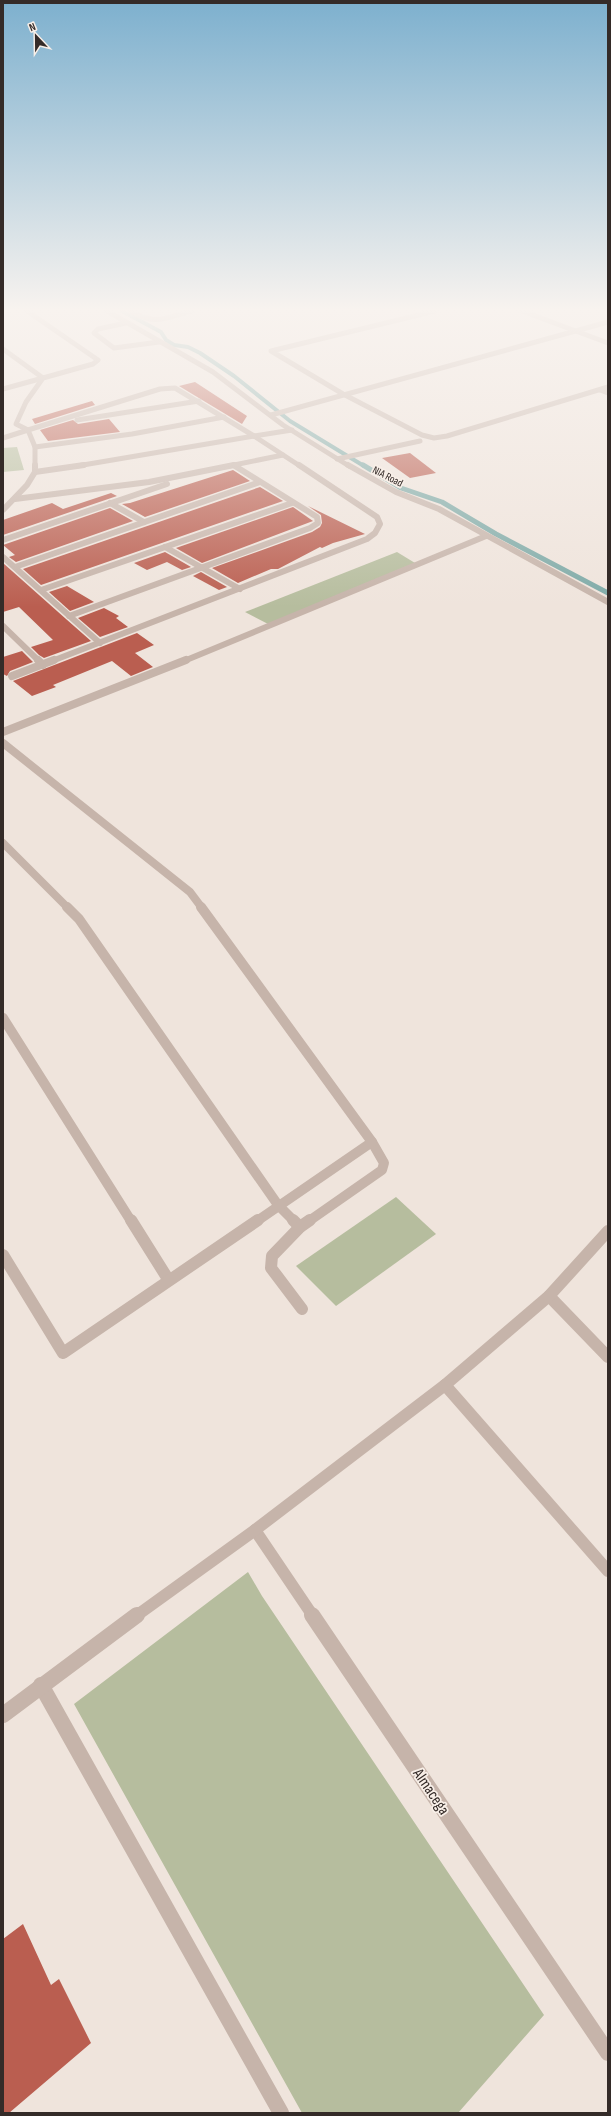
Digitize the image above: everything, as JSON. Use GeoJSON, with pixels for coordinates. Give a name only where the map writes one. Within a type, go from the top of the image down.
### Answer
{"type":"FeatureCollection","features":[{"type":"Feature","properties":{"kind":"street"},"geometry":{"type":"LineString","coordinates":[[3,510],[28,485],[35,472],[35,447],[28,430],[16,424],[22,410]]}},
{"type":"Feature","properties":{"kind":"street"},"geometry":{"type":"LineString","coordinates":[[3,438],[95,410]]}},
{"type":"Feature","properties":{"kind":"street"},"geometry":{"type":"LineString","coordinates":[[49,424],[142,410]]}},
{"type":"Feature","properties":{"kind":"street"},"geometry":{"type":"LineString","coordinates":[[12,676],[367,539],[375,533],[380,524],[377,517],[366,508],[213,410]]}},
{"type":"Feature","properties":{"kind":"street","name":"NIA Road"},"geometry":{"type":"LineString","coordinates":[[264,410],[283,425],[337,459],[396,492],[439,510],[608,602]]}},
{"type":"Feature","properties":{"kind":"street"},"geometry":{"type":"LineString","coordinates":[[271,415],[289,410]]}},
{"type":"Feature","properties":{"kind":"street"},"geometry":{"type":"LineString","coordinates":[[373,410],[422,436],[434,438],[446,436],[534,410]]}},
{"type":"Feature","properties":{"kind":"street"},"geometry":{"type":"LineString","coordinates":[[35,447],[132,434],[224,417]]}},
{"type":"Feature","properties":{"kind":"street"},"geometry":{"type":"LineString","coordinates":[[35,472],[144,456],[242,438],[283,425]]}},
{"type":"Feature","properties":{"kind":"street"},"geometry":{"type":"LineString","coordinates":[[252,435],[292,430]]}},
{"type":"Feature","properties":{"kind":"street"},"geometry":{"type":"LineString","coordinates":[[337,459],[420,441]]}},
{"type":"Feature","properties":{"kind":"street"},"geometry":{"type":"LineString","coordinates":[[15,499],[89,490],[195,474],[283,456]]}},
{"type":"Feature","properties":{"kind":"street"},"geometry":{"type":"LineString","coordinates":[[69,616],[310,528],[318,523],[317,517],[292,503],[235,466]]}},
{"type":"Feature","properties":{"kind":"street"},"geometry":{"type":"LineString","coordinates":[[3,540],[195,474]]}},
{"type":"Feature","properties":{"kind":"street"},"geometry":{"type":"LineString","coordinates":[[15,567],[260,482]]}},
{"type":"Feature","properties":{"kind":"street"},"geometry":{"type":"LineString","coordinates":[[110,503],[144,522]]}},
{"type":"Feature","properties":{"kind":"street"},"geometry":{"type":"LineString","coordinates":[[41,590],[292,503]]}},
{"type":"Feature","properties":{"kind":"street"},"geometry":{"type":"LineString","coordinates":[[3,732],[240,639],[486,536]]}},
{"type":"Feature","properties":{"kind":"street"},"geometry":{"type":"LineString","coordinates":[[164,547],[240,589]]}},
{"type":"Feature","properties":{"kind":"street"},"geometry":{"type":"LineString","coordinates":[[3,557],[100,643]]}},
{"type":"Feature","properties":{"kind":"street"},"geometry":{"type":"LineString","coordinates":[[3,626],[43,664]]}},
{"type":"Feature","properties":{"kind":"street"},"geometry":{"type":"LineString","coordinates":[[3,743],[190,892],[372,1142],[384,1163],[382,1170],[300,1228],[272,1256],[271,1268],[302,1309]]}},
{"type":"Feature","properties":{"kind":"street"},"geometry":{"type":"LineString","coordinates":[[3,843],[79,919],[278,1205],[300,1228]]}},
{"type":"Feature","properties":{"kind":"street"},"geometry":{"type":"LineString","coordinates":[[3,1018],[168,1279]]}},
{"type":"Feature","properties":{"kind":"street"},"geometry":{"type":"LineString","coordinates":[[3,1255],[63,1353],[168,1279],[372,1142]]}},
{"type":"Feature","properties":{"kind":"street"},"geometry":{"type":"LineString","coordinates":[[3,1715],[41,1685],[255,1530],[445,1385],[549,1296],[608,1231]]}},
{"type":"Feature","properties":{"kind":"street"},"geometry":{"type":"LineString","coordinates":[[549,1296],[608,1357]]}},
{"type":"Feature","properties":{"kind":"street"},"geometry":{"type":"LineString","coordinates":[[445,1385],[608,1571]]}},
{"type":"Feature","properties":{"kind":"street","name":"Almacega"},"geometry":{"type":"LineString","coordinates":[[255,1530],[608,2053]]}},
{"type":"Feature","properties":{"kind":"street"},"geometry":{"type":"LineString","coordinates":[[41,1685],[281,2113]]}},
{"type":"Feature","properties":{"kind":"green space"},"geometry":{"type":"Polygon","coordinates":[[[17,447],[24,470],[3,472],[3,448],[17,447]]]}},
{"type":"Feature","properties":{"kind":"green space"},"geometry":{"type":"Polygon","coordinates":[[[397,552],[415,563],[270,625],[245,612],[397,552]]]}},
{"type":"Feature","properties":{"kind":"green space"},"geometry":{"type":"Polygon","coordinates":[[[396,1197],[436,1234],[336,1306],[296,1266],[396,1197]]]}},
{"type":"Feature","properties":{"kind":"green space"},"geometry":{"type":"Polygon","coordinates":[[[248,1572],[262,1596],[544,2015],[458,2113],[302,2113],[74,1704],[248,1572]]]}},
{"type":"Feature","properties":{"kind":"building"},"geometry":{"type":"Polygon","coordinates":[[[63,410],[80,410],[35,424],[32,419],[63,410]]]}},
{"type":"Feature","properties":{"kind":"building"},"geometry":{"type":"Polygon","coordinates":[[[218,410],[237,410],[247,416],[242,424],[218,410]]]}},
{"type":"Feature","properties":{"kind":"building"},"geometry":{"type":"Polygon","coordinates":[[[109,419],[120,432],[48,441],[40,430],[73,420],[78,424],[109,419]]]}},
{"type":"Feature","properties":{"kind":"building"},"geometry":{"type":"Polygon","coordinates":[[[410,453],[436,473],[410,478],[382,458],[410,453]]]}},
{"type":"Feature","properties":{"kind":"building"},"geometry":{"type":"Polygon","coordinates":[[[233,470],[250,481],[145,517],[122,504],[130,503],[233,470]]]}},
{"type":"Feature","properties":{"kind":"building"},"geometry":{"type":"Polygon","coordinates":[[[260,487],[283,501],[41,585],[23,569],[260,487]]]}},
{"type":"Feature","properties":{"kind":"building"},"geometry":{"type":"Polygon","coordinates":[[[111,493],[117,496],[3,535],[3,520],[52,503],[63,509],[111,493]]]}},
{"type":"Feature","properties":{"kind":"building"},"geometry":{"type":"Polygon","coordinates":[[[308,506],[365,534],[333,543],[322,548],[320,547],[278,569],[271,569],[238,583],[212,568],[312,532],[320,527],[322,523],[321,515],[308,506]]]}},
{"type":"Feature","properties":{"kind":"building"},"geometry":{"type":"Polygon","coordinates":[[[293,507],[313,521],[202,563],[176,548],[293,507]]]}},
{"type":"Feature","properties":{"kind":"building"},"geometry":{"type":"Polygon","coordinates":[[[110,508],[133,521],[16,562],[9,557],[15,555],[3,545],[110,508]]]}},
{"type":"Feature","properties":{"kind":"building"},"geometry":{"type":"Polygon","coordinates":[[[165,552],[191,567],[182,570],[167,562],[147,570],[134,563],[165,552]]]}},
{"type":"Feature","properties":{"kind":"building"},"geometry":{"type":"Polygon","coordinates":[[[3,563],[91,641],[44,658],[39,655],[31,647],[53,640],[19,607],[3,612],[3,563]]]}},
{"type":"Feature","properties":{"kind":"building"},"geometry":{"type":"Polygon","coordinates":[[[201,572],[227,587],[219,590],[193,576],[201,572]]]}},
{"type":"Feature","properties":{"kind":"building"},"geometry":{"type":"Polygon","coordinates":[[[67,586],[94,602],[70,611],[49,592],[67,586]]]}},
{"type":"Feature","properties":{"kind":"building"},"geometry":{"type":"Polygon","coordinates":[[[104,608],[119,616],[116,618],[128,627],[100,637],[78,618],[104,608]]]}},
{"type":"Feature","properties":{"kind":"building"},"geometry":{"type":"Polygon","coordinates":[[[137,633],[154,645],[135,653],[153,667],[131,676],[112,661],[53,685],[56,687],[32,696],[13,681],[137,633]]]}},
{"type":"Feature","properties":{"kind":"building"},"geometry":{"type":"Polygon","coordinates":[[[22,651],[33,662],[10,671],[7,676],[3,674],[3,657],[22,651]]]}},
{"type":"Feature","properties":{"kind":"building"},"geometry":{"type":"Polygon","coordinates":[[[23,1924],[51,1985],[59,1979],[91,2043],[9,2113],[3,2113],[3,1939],[23,1924]]]}},
{"type":"Feature","properties":{"kind":"waterway"},"geometry":{"type":"LineString","coordinates":[[276,410],[290,421],[364,466]]}},
{"type":"Feature","properties":{"kind":"waterway"},"geometry":{"type":"LineString","coordinates":[[363,465],[401,488],[442,502],[496,534],[608,593]]}}]}
